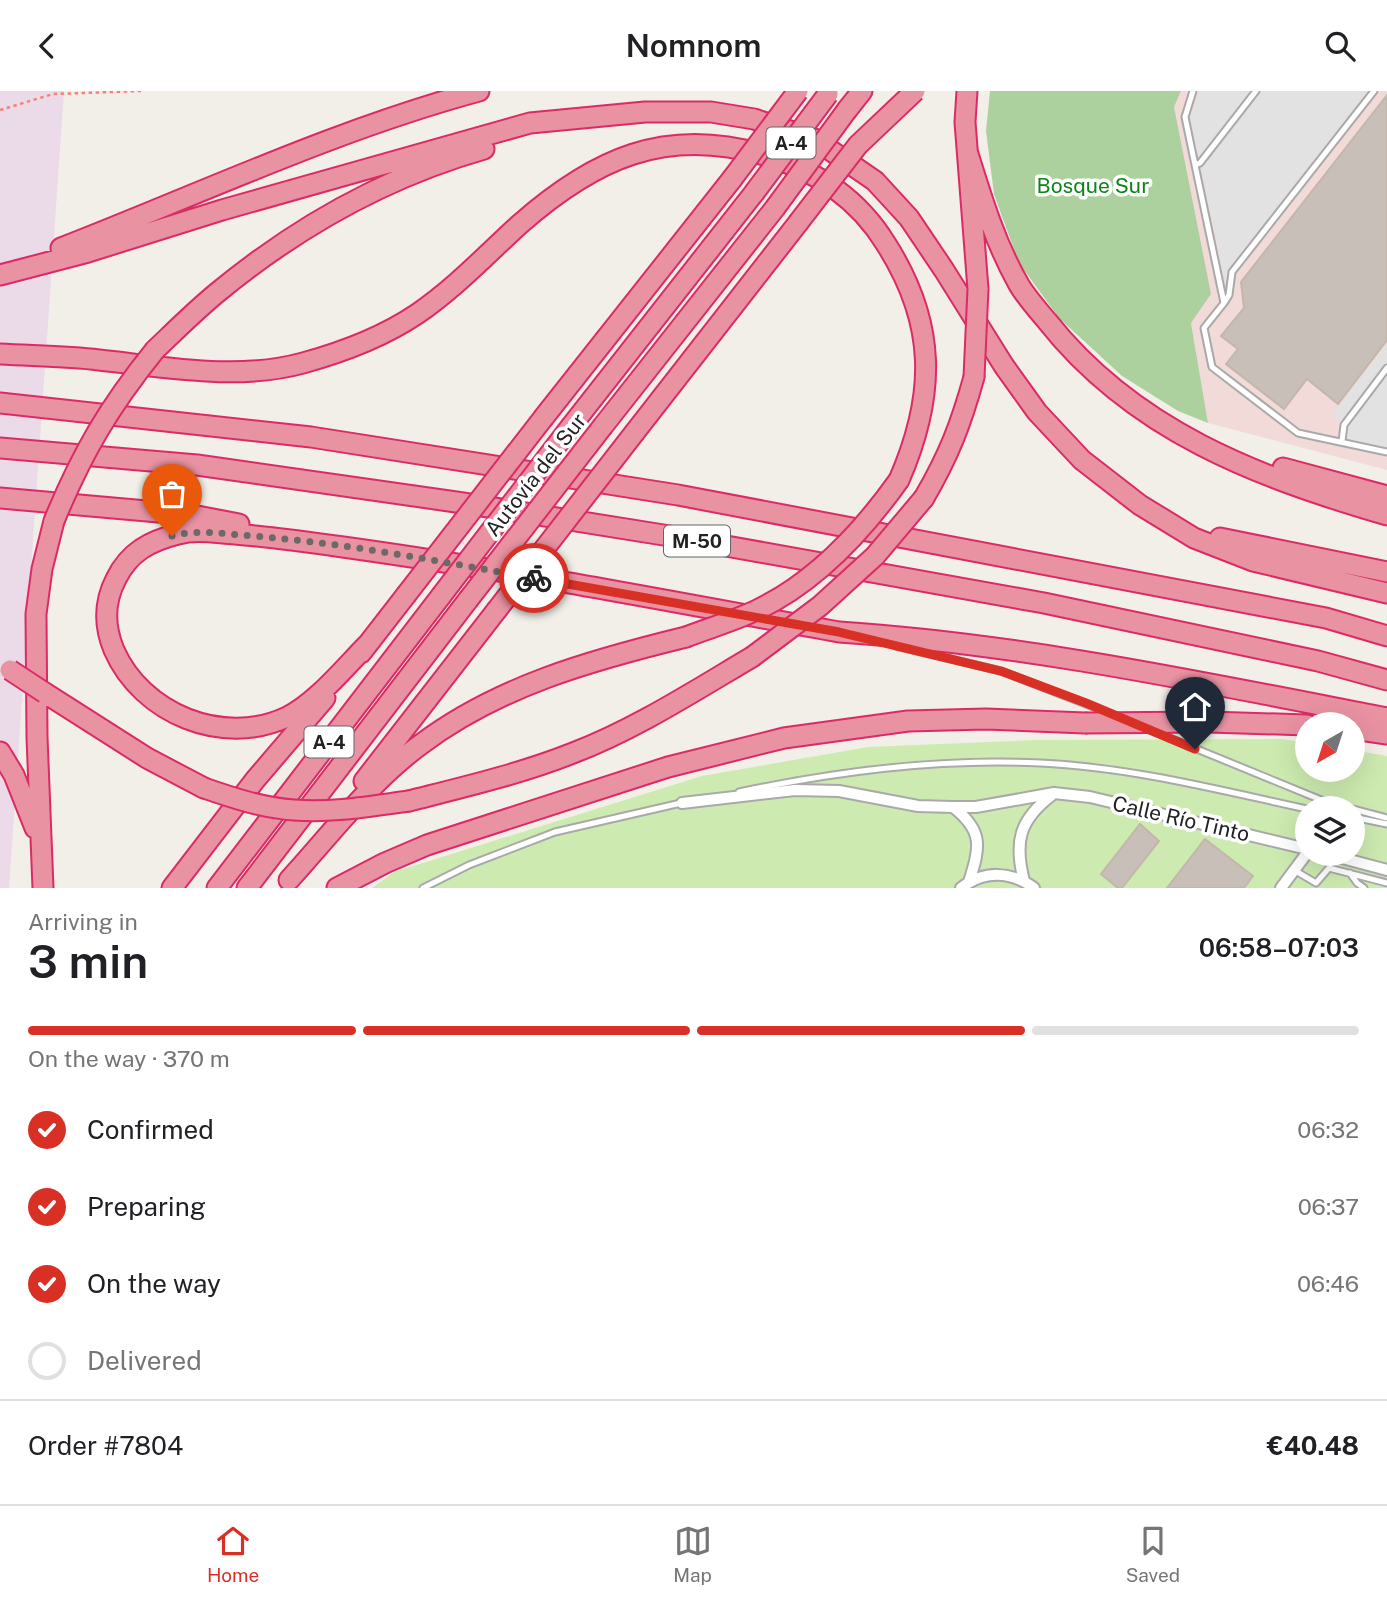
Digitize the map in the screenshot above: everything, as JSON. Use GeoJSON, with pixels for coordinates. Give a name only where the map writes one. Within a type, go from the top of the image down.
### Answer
{"type":"FeatureCollection","features":[{"type":"Feature","properties":{"kind":"highway"},"geometry":{"type":"LineString","coordinates":[[0,274],[342,134],[479,91]]}},
{"type":"Feature","properties":{"kind":"highway"},"geometry":{"type":"LineString","coordinates":[[172,888],[246,791],[309,719],[368,644],[798,91]]}},
{"type":"Feature","properties":{"kind":"highway","name":"Autovía del Sur"},"geometry":{"type":"LineString","coordinates":[[247,888],[603,426],[775,208],[862,91]]}},
{"type":"Feature","properties":{"kind":"highway"},"geometry":{"type":"LineString","coordinates":[[286,884],[858,145],[915,91]]}},
{"type":"Feature","properties":{"kind":"highway"},"geometry":{"type":"LineString","coordinates":[[5,667],[147,758],[204,788],[245,802],[293,810],[346,810],[409,801],[478,784],[575,753],[663,709],[752,657],[820,606],[875,556],[924,498],[943,465],[960,426],[974,377],[978,289],[965,122],[967,91]]}},
{"type":"Feature","properties":{"kind":"highway","name":"Autovía del Sur"},"geometry":{"type":"LineString","coordinates":[[217,888],[829,93]]}},
{"type":"Feature","properties":{"kind":"highway"},"geometry":{"type":"LineString","coordinates":[[0,274],[89,252],[247,202],[530,123],[645,112],[710,112],[754,119],[814,139],[875,181],[909,218],[1004,366],[1037,412],[1082,460],[1140,505],[1194,538],[1253,561],[1387,593]]}},
{"type":"Feature","properties":{"kind":"highway"},"geometry":{"type":"LineString","coordinates":[[43,888],[36,614],[42,569],[54,521],[73,475],[95,432],[124,388],[155,350],[216,293],[301,230],[350,202],[395,180],[461,155],[533,134],[645,112]]}},
{"type":"Feature","properties":{"kind":"highway"},"geometry":{"type":"LineString","coordinates":[[0,354],[98,360],[181,370],[246,371],[301,364],[375,338],[416,315],[452,288],[522,223],[574,181],[613,160],[685,143],[733,146],[792,163],[842,192],[878,230],[905,273],[920,320],[926,370],[924,407],[914,446],[900,480],[852,539],[804,582],[757,610],[686,637],[557,673],[514,689],[476,708],[419,745],[384,776],[286,884]]}},
{"type":"Feature","properties":{"kind":"highway"},"geometry":{"type":"LineString","coordinates":[[968,154],[989,224],[1019,285],[1068,348],[1131,403],[1169,429],[1230,460],[1325,497],[1387,515]]}},
{"type":"Feature","properties":{"kind":"highway","name":"M-50"},"geometry":{"type":"LineString","coordinates":[[0,403],[311,437],[678,495],[1326,618],[1387,636]]}},
{"type":"Feature","properties":{"kind":"highway"},"geometry":{"type":"LineString","coordinates":[[1131,403],[1299,474],[1387,496]]}},
{"type":"Feature","properties":{"kind":"highway","name":"M-50"},"geometry":{"type":"LineString","coordinates":[[0,448],[197,465],[676,537],[1044,603],[1318,660],[1387,680]]}},
{"type":"Feature","properties":{"kind":"highway"},"geometry":{"type":"LineString","coordinates":[[0,498],[192,515],[839,632],[908,636],[1133,670],[1387,718]]}},
{"type":"Feature","properties":{"kind":"highway"},"geometry":{"type":"LineString","coordinates":[[1140,505],[1215,536],[1387,572]]}},
{"type":"Feature","properties":{"kind":"highway"},"geometry":{"type":"LineString","coordinates":[[368,644],[308,703],[288,717],[246,728],[222,728],[174,713],[157,704],[142,691],[120,664],[110,641],[106,620],[108,595],[130,558],[154,540],[190,531],[281,538],[413,557]]}},
{"type":"Feature","properties":{"kind":"highway"},"geometry":{"type":"LineString","coordinates":[[337,888],[385,863],[466,833],[668,767],[784,738],[908,721],[986,719],[1085,723],[1295,725]]}},
{"type":"Feature","properties":{"kind":"highway"},"geometry":{"type":"LineString","coordinates":[[1365,731],[1387,734]]}},
{"type":"Feature","properties":{"kind":"highway"},"geometry":{"type":"LineString","coordinates":[[0,753],[14,775],[41,842]]}},
{"type":"Feature","properties":{"kind":"street","name":"Calle Río Tinto"},"geometry":{"type":"LineString","coordinates":[[682,803],[795,790],[839,791],[918,806],[976,807],[1054,793],[1090,797],[1295,848]]}},
{"type":"Feature","properties":{"kind":"street"},"geometry":{"type":"LineString","coordinates":[[1024,881],[1018,857],[1020,835],[1041,803],[1054,793]]}},
{"type":"Feature","properties":{"kind":"street"},"geometry":{"type":"LineString","coordinates":[[953,807],[969,819],[977,836],[977,856],[965,885]]}},
{"type":"Feature","properties":{"kind":"street"},"geometry":{"type":"LineString","coordinates":[[1365,864],[1383,869]]}},
{"type":"Feature","properties":{"kind":"street"},"geometry":{"type":"LineString","coordinates":[[1281,888],[1297,866]]}},
{"type":"Feature","properties":{"kind":"street"},"geometry":{"type":"LineString","coordinates":[[965,885],[982,876],[997,874],[1024,881],[1034,888]]}},
{"type":"Feature","properties":{"kind":"lane"},"geometry":{"type":"LineString","coordinates":[[1193,91],[1185,117],[1224,303]]}},
{"type":"Feature","properties":{"kind":"lane"},"geometry":{"type":"LineString","coordinates":[[1195,165],[1200,163],[1256,91]]}},
{"type":"Feature","properties":{"kind":"lane"},"geometry":{"type":"LineString","coordinates":[[1374,91],[1232,272],[1229,296],[1204,328],[1212,367],[1298,433],[1387,452]]}},
{"type":"Feature","properties":{"kind":"lane"},"geometry":{"type":"LineString","coordinates":[[1342,441],[1344,425],[1387,369]]}},
{"type":"Feature","properties":{"kind":"lane"},"geometry":{"type":"LineString","coordinates":[[839,632],[1001,671],[1312,796]]}},
{"type":"Feature","properties":{"kind":"lane"},"geometry":{"type":"LineString","coordinates":[[423,888],[469,865],[555,832],[794,780],[909,764],[1040,763],[1122,772],[1295,807]]}},
{"type":"Feature","properties":{"kind":"lane"},"geometry":{"type":"LineString","coordinates":[[1365,812],[1387,818]]}},
{"type":"Feature","properties":{"kind":"lane"},"geometry":{"type":"LineString","coordinates":[[1365,819],[1387,824]]}},
{"type":"Feature","properties":{"kind":"lane"},"geometry":{"type":"LineString","coordinates":[[1294,870],[1316,883],[1329,868],[1387,884]]}},
{"type":"Feature","properties":{"kind":"lane"},"geometry":{"type":"LineString","coordinates":[[1375,881],[1383,869]]}},
{"type":"Feature","properties":{"kind":"lane"},"geometry":{"type":"LineString","coordinates":[[1350,873],[1364,888]]}},
{"type":"Feature","properties":{"kind":"path"},"geometry":{"type":"LineString","coordinates":[[0,110],[53,95],[141,91]]}},
{"type":"Feature","properties":{"kind":"shaded area"},"geometry":{"type":"Polygon","coordinates":[[[0,91],[64,91],[9,888],[0,888],[0,91]]]}},
{"type":"Feature","properties":{"kind":"shaded area"},"geometry":{"type":"Polygon","coordinates":[[[1181,91],[1387,91],[1387,470],[1208,423],[1191,323],[1174,107],[1181,91]]]}},
{"type":"Feature","properties":{"kind":"shaded area"},"geometry":{"type":"Polygon","coordinates":[[[1199,91],[1379,91],[1226,287],[1190,117],[1199,91]]]}},
{"type":"Feature","properties":{"kind":"shaded area"},"geometry":{"type":"Polygon","coordinates":[[[1387,344],[1387,452],[1342,441],[1344,425],[1331,416],[1387,344]]]}},
{"type":"Feature","properties":{"kind":"green space","name":"Bosque Sur"},"geometry":{"type":"Polygon","coordinates":[[[990,91],[1181,91],[1174,107],[1211,294],[1191,323],[1208,423],[1178,411],[1122,376],[1059,318],[1019,263],[994,194],[986,131],[990,91]]]}},
{"type":"Feature","properties":{"kind":"green space"},"geometry":{"type":"Polygon","coordinates":[[[1282,739],[1295,741],[1295,782],[1365,782],[1365,752],[1387,756],[1387,888],[372,888],[394,872],[702,776],[868,747],[1036,740],[1282,739]]]}},
{"type":"Feature","properties":{"kind":"building"},"geometry":{"type":"Polygon","coordinates":[[[1387,95],[1387,340],[1338,404],[1307,379],[1284,409],[1226,364],[1238,349],[1221,336],[1244,308],[1241,282],[1387,95]]]}},
{"type":"Feature","properties":{"kind":"building"},"geometry":{"type":"Polygon","coordinates":[[[1140,824],[1159,841],[1122,888],[1118,888],[1101,874],[1140,824]]]}},
{"type":"Feature","properties":{"kind":"building"},"geometry":{"type":"Polygon","coordinates":[[[1205,839],[1253,876],[1244,888],[1167,888],[1205,839]]]}},
{"type":"Feature","properties":{"kind":"way so far"},"geometry":{"type":"LineString","coordinates":[[172,536],[190,531],[281,538],[534,578]]}},
{"type":"Feature","properties":{"kind":"route"},"geometry":{"type":"LineString","coordinates":[[534,578],[839,632],[1001,671],[1195,749]]}}]}
